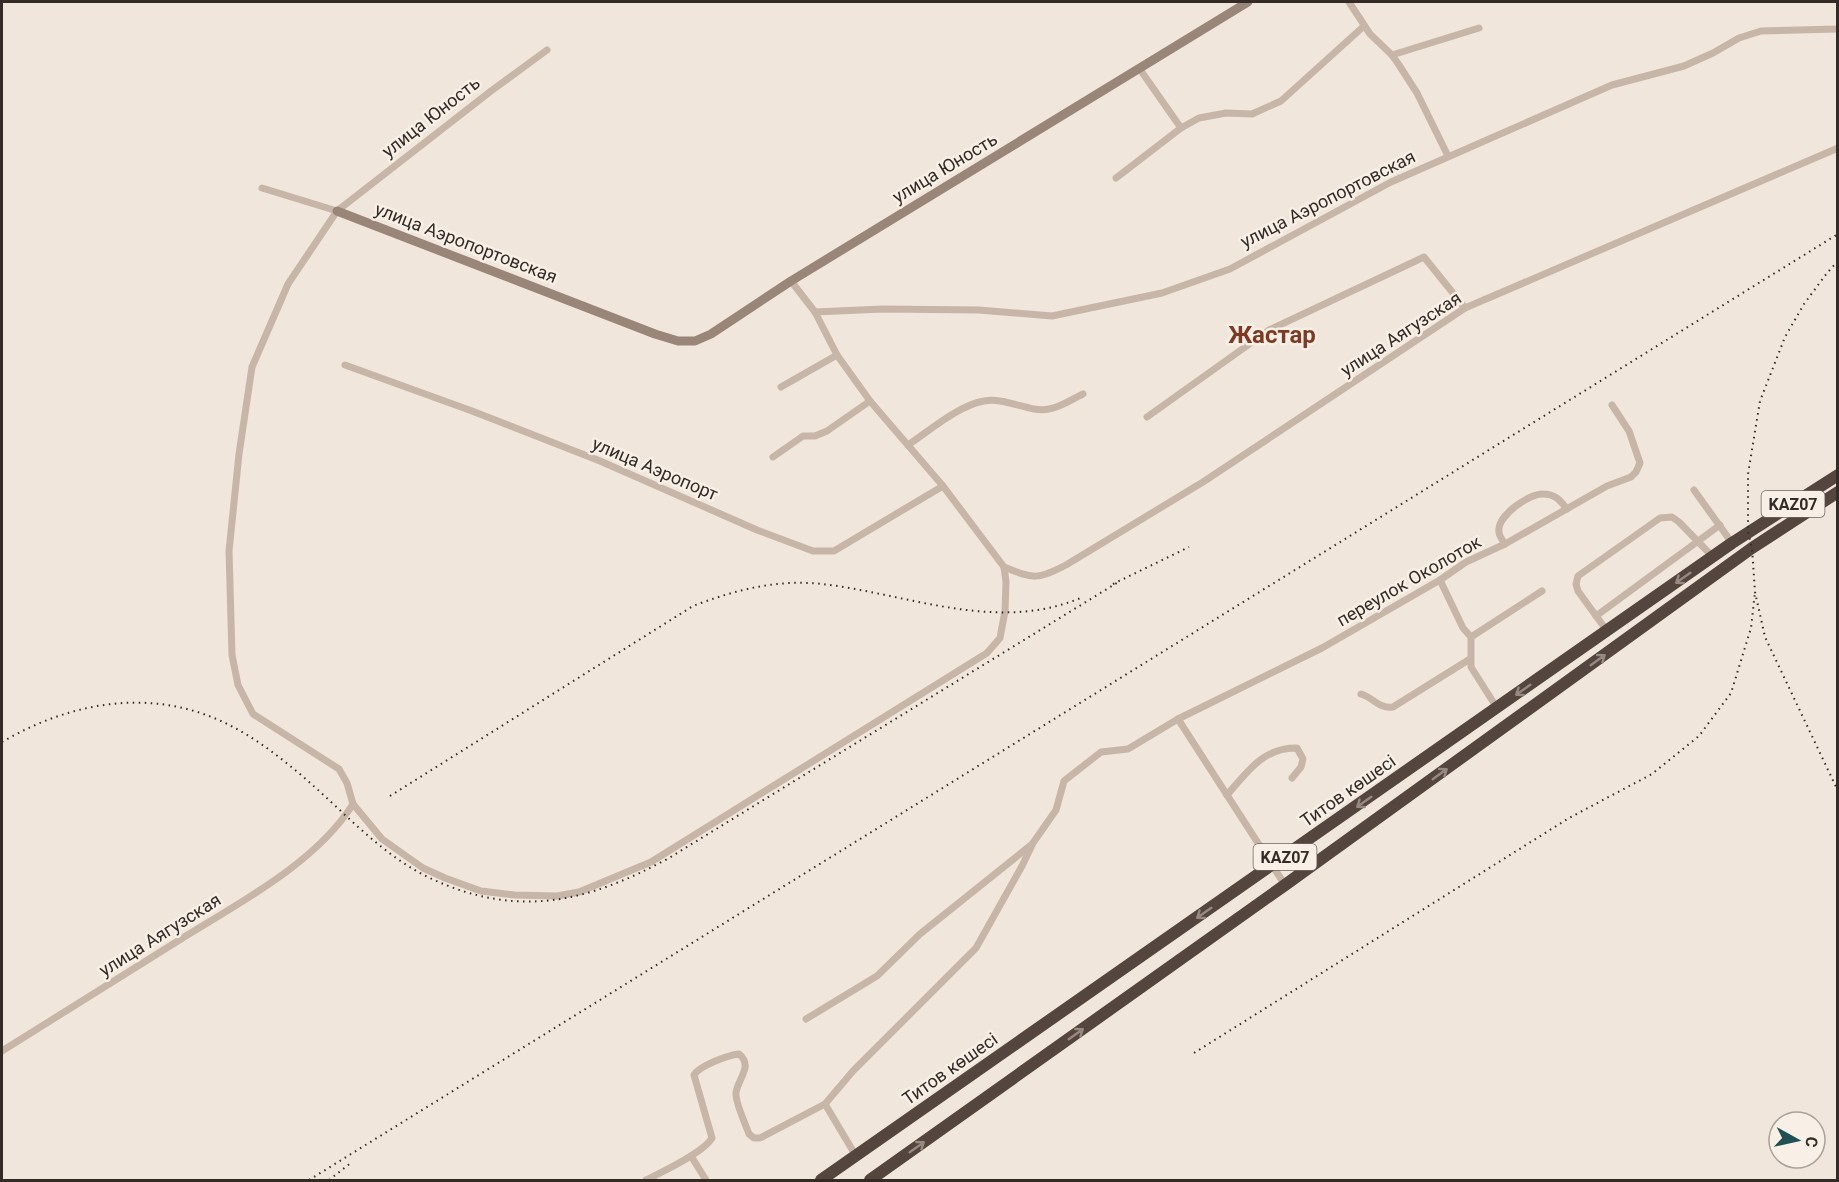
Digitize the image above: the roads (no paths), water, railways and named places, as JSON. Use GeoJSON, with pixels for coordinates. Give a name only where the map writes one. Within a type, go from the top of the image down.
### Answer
{"type":"FeatureCollection","features":[{"type":"Feature","properties":{"kind":"highway","name":"Титов көшесі"},"geometry":{"type":"LineString","coordinates":[[821,1180],[1732,543],[1838,475]]}},
{"type":"Feature","properties":{"kind":"highway","name":"KAZ07"},"geometry":{"type":"LineString","coordinates":[[870,1180],[1285,885],[1752,548],[1838,492]]}},
{"type":"Feature","properties":{"kind":"street","name":"улица Юность"},"geometry":{"type":"LineString","coordinates":[[655,334],[678,341],[695,341],[711,334],[791,281],[1248,2]]}},
{"type":"Feature","properties":{"kind":"street"},"geometry":{"type":"LineString","coordinates":[[1349,2],[1364,26],[1392,56],[1417,93],[1448,156]]}},
{"type":"Feature","properties":{"kind":"street"},"geometry":{"type":"LineString","coordinates":[[1116,178],[1181,128],[1199,118],[1226,113],[1252,114],[1281,101],[1364,26]]}},
{"type":"Feature","properties":{"kind":"street"},"geometry":{"type":"LineString","coordinates":[[1392,56],[1479,28]]}},
{"type":"Feature","properties":{"kind":"street","name":"улица Аэропортовская"},"geometry":{"type":"LineString","coordinates":[[814,312],[883,309],[979,310],[1052,316],[1162,293],[1230,269],[1391,182],[1612,85],[1684,66],[1739,38],[1761,32],[1838,29]]}},
{"type":"Feature","properties":{"kind":"street","name":"улица Юность"},"geometry":{"type":"LineString","coordinates":[[352,804],[347,783],[339,769],[254,714],[238,685],[232,655],[229,551],[239,454],[252,367],[288,284],[337,211],[547,50]]}},
{"type":"Feature","properties":{"kind":"street"},"geometry":{"type":"LineString","coordinates":[[1139,68],[1181,128]]}},
{"type":"Feature","properties":{"kind":"street","name":"улица Аягузская"},"geometry":{"type":"LineString","coordinates":[[1004,567],[1028,577],[1045,576],[1203,482],[1465,308],[1838,148]]}},
{"type":"Feature","properties":{"kind":"street","name":"улица Аэропортовская"},"geometry":{"type":"LineString","coordinates":[[262,188],[337,211],[655,334]]}},
{"type":"Feature","properties":{"kind":"street"},"geometry":{"type":"LineString","coordinates":[[1146,417],[1269,330],[1424,257],[1465,308]]}},
{"type":"Feature","properties":{"kind":"street"},"geometry":{"type":"LineString","coordinates":[[352,804],[382,839],[423,868],[445,878],[481,891],[515,895],[557,896],[579,892],[651,862],[987,653],[1000,638],[1005,611],[1004,567],[943,486],[870,401],[837,355],[814,312],[791,281]]}},
{"type":"Feature","properties":{"kind":"street"},"geometry":{"type":"LineString","coordinates":[[781,387],[837,355]]}},
{"type":"Feature","properties":{"kind":"street","name":"улица Аэропорт"},"geometry":{"type":"LineString","coordinates":[[345,365],[600,461],[757,530],[813,551],[834,551],[943,486]]}},
{"type":"Feature","properties":{"kind":"street"},"geometry":{"type":"LineString","coordinates":[[908,445],[966,408],[984,401],[1006,402],[1041,410],[1064,404],[1083,394]]}},
{"type":"Feature","properties":{"kind":"street"},"geometry":{"type":"LineString","coordinates":[[773,457],[803,436],[815,436],[827,431],[870,401]]}},
{"type":"Feature","properties":{"kind":"street","name":"переулок Околоток"},"geometry":{"type":"LineString","coordinates":[[1033,843],[1056,810],[1064,781],[1101,752],[1128,749],[1178,719],[1322,648],[1440,580],[1466,562],[1506,544],[1607,486],[1631,477],[1640,463],[1629,431],[1612,405]]}},
{"type":"Feature","properties":{"kind":"street"},"geometry":{"type":"LineString","coordinates":[[1694,490],[1732,543]]}},
{"type":"Feature","properties":{"kind":"street"},"geometry":{"type":"LineString","coordinates":[[1506,544],[1499,532],[1499,524],[1503,516],[1524,500],[1541,493],[1559,498],[1567,508]]}},
{"type":"Feature","properties":{"kind":"street"},"geometry":{"type":"LineString","coordinates":[[1607,631],[1578,591],[1576,584],[1578,576],[1660,518],[1672,517],[1679,522],[1713,557]]}},
{"type":"Feature","properties":{"kind":"street"},"geometry":{"type":"LineString","coordinates":[[1596,616],[1720,525]]}},
{"type":"Feature","properties":{"kind":"street"},"geometry":{"type":"LineString","coordinates":[[1440,580],[1463,628],[1471,637],[1471,668],[1497,708]]}},
{"type":"Feature","properties":{"kind":"street"},"geometry":{"type":"LineString","coordinates":[[1471,637],[1542,591]]}},
{"type":"Feature","properties":{"kind":"street"},"geometry":{"type":"LineString","coordinates":[[1361,694],[1370,697],[1377,705],[1386,708],[1393,707],[1470,659]]}},
{"type":"Feature","properties":{"kind":"street"},"geometry":{"type":"LineString","coordinates":[[1178,719],[1285,885]]}},
{"type":"Feature","properties":{"kind":"street"},"geometry":{"type":"LineString","coordinates":[[1227,795],[1252,766],[1271,752],[1297,748],[1303,759],[1292,778]]}},
{"type":"Feature","properties":{"kind":"street","name":"улица Аягузская"},"geometry":{"type":"LineString","coordinates":[[2,1051],[231,908],[297,864],[328,837],[352,804]]}},
{"type":"Feature","properties":{"kind":"street"},"geometry":{"type":"LineString","coordinates":[[806,1019],[877,976],[920,934],[1033,843]]}},
{"type":"Feature","properties":{"kind":"street"},"geometry":{"type":"LineString","coordinates":[[646,1180],[691,1156],[709,1143],[712,1138],[693,1075],[694,1072],[733,1055],[739,1054],[744,1058],[746,1067],[736,1094],[749,1134],[754,1138],[760,1138],[825,1104],[853,1071],[976,948],[1033,843]]}},
{"type":"Feature","properties":{"kind":"street"},"geometry":{"type":"LineString","coordinates":[[825,1104],[856,1156]]}},
{"type":"Feature","properties":{"kind":"street"},"geometry":{"type":"LineString","coordinates":[[691,1156],[706,1180]]}},
{"type":"Feature","properties":{"kind":"railway"},"geometry":{"type":"LineString","coordinates":[[309,1180],[1838,234]]}},
{"type":"Feature","properties":{"kind":"railway"},"geometry":{"type":"LineString","coordinates":[[1838,261],[1804,304],[1785,337],[1760,401],[1748,474],[1748,532],[1752,548],[1755,592],[1765,637],[1838,791]]}},
{"type":"Feature","properties":{"kind":"railway"},"geometry":{"type":"LineString","coordinates":[[1113,584],[1189,547]]}},
{"type":"Feature","properties":{"kind":"railway"},"geometry":{"type":"LineString","coordinates":[[2,742],[58,716],[87,708],[117,704],[146,703],[176,707],[206,715],[235,728],[273,752],[382,847],[414,870],[464,891],[494,899],[524,902],[553,900],[581,895],[610,885],[669,858],[1120,581]]}},
{"type":"Feature","properties":{"kind":"railway"},"geometry":{"type":"LineString","coordinates":[[390,796],[693,606],[725,595],[756,587],[789,583],[822,584],[986,612],[1018,612],[1051,607],[1083,597]]}},
{"type":"Feature","properties":{"kind":"railway"},"geometry":{"type":"LineString","coordinates":[[1194,1053],[1569,818],[1652,774],[1699,736],[1731,693],[1751,628],[1755,592]]}},
{"type":"Feature","properties":{"kind":"railway"},"geometry":{"type":"LineString","coordinates":[[329,1180],[352,1162]]}},
{"type":"Feature","properties":{"kind":"district","name":"Жастар"},"geometry":{"type":"Point","coordinates":[1272,335]}}]}
